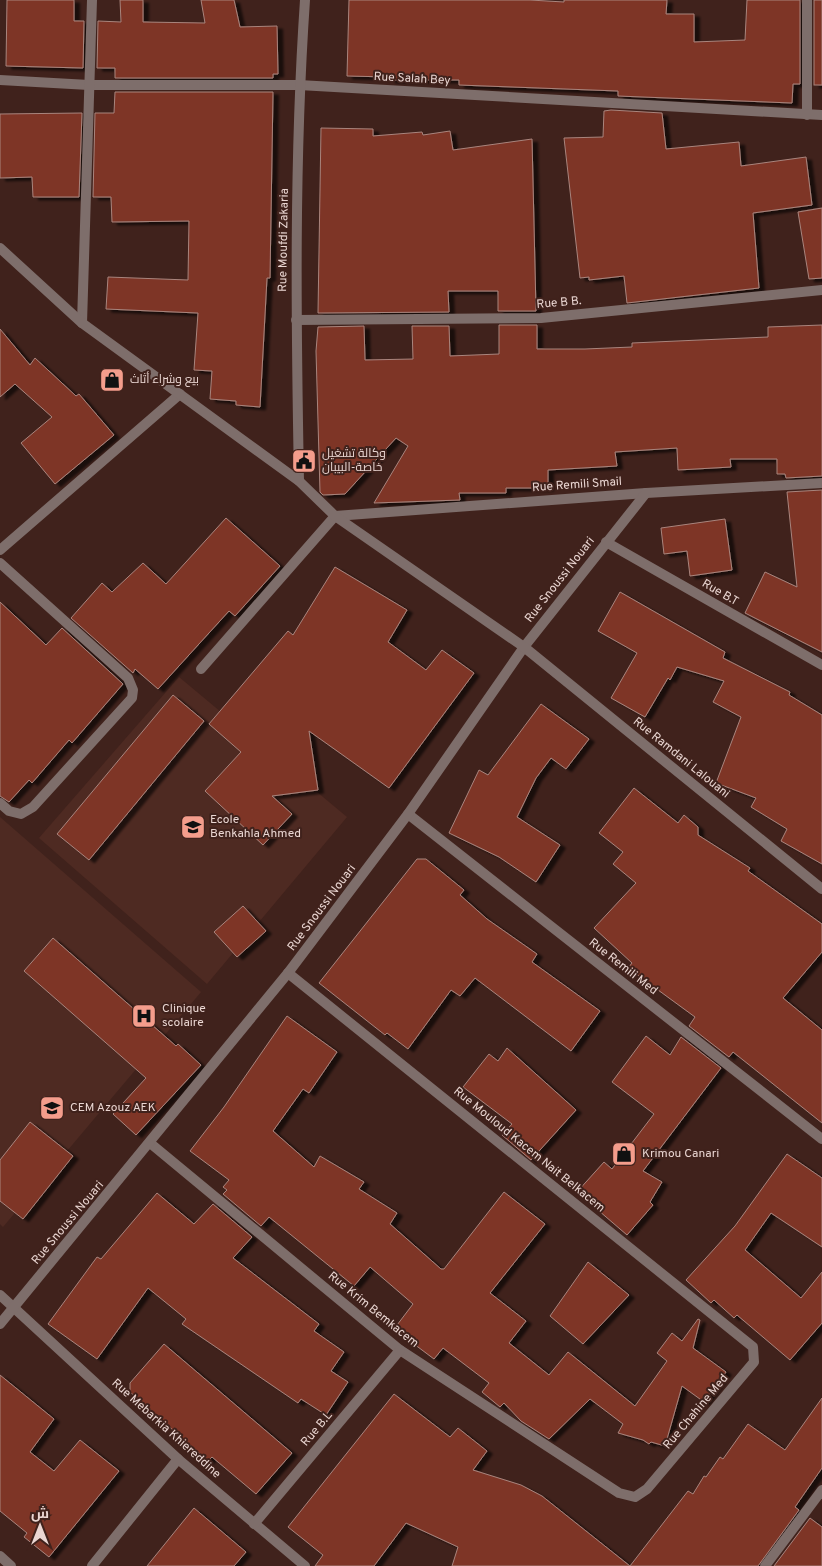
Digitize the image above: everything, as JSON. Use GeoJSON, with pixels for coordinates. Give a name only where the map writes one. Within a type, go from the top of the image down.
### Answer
{"type":"FeatureCollection","features":[{"type":"Feature","properties":{"kind":"street"},"geometry":{"type":"LineString","coordinates":[[82,323],[92,0]]}},
{"type":"Feature","properties":{"kind":"street","name":"Rue Moufdi Zakaria"},"geometry":{"type":"LineString","coordinates":[[299,482],[296,320],[299,85],[305,0]]}},
{"type":"Feature","properties":{"kind":"street"},"geometry":{"type":"LineString","coordinates":[[807,0],[807,115]]}},
{"type":"Feature","properties":{"kind":"street","name":"Rue Salah Bey"},"geometry":{"type":"LineString","coordinates":[[0,80],[90,85],[299,85],[822,115]]}},
{"type":"Feature","properties":{"kind":"street","name":"Rue Ramdani Lalouani"},"geometry":{"type":"LineString","coordinates":[[0,249],[82,323],[299,482],[335,516],[524,647],[822,889]]}},
{"type":"Feature","properties":{"kind":"street","name":"Rue B B."},"geometry":{"type":"LineString","coordinates":[[296,320],[541,318],[822,290]]}},
{"type":"Feature","properties":{"kind":"street"},"geometry":{"type":"LineString","coordinates":[[0,550],[180,394]]}},
{"type":"Feature","properties":{"kind":"street","name":"Rue Remili Smail"},"geometry":{"type":"LineString","coordinates":[[335,516],[646,493],[822,483]]}},
{"type":"Feature","properties":{"kind":"street","name":"Rue Snoussi Nouari"},"geometry":{"type":"LineString","coordinates":[[0,1324],[288,972],[408,814],[524,647],[646,493]]}},
{"type":"Feature","properties":{"kind":"street"},"geometry":{"type":"LineString","coordinates":[[201,669],[335,516]]}},
{"type":"Feature","properties":{"kind":"street","name":"Rue B.T"},"geometry":{"type":"LineString","coordinates":[[606,542],[822,665]]}},
{"type":"Feature","properties":{"kind":"street"},"geometry":{"type":"LineString","coordinates":[[0,563],[128,678],[133,690],[132,698],[33,807],[21,814],[9,811],[0,803]]}},
{"type":"Feature","properties":{"kind":"street","name":"Rue Remili Med"},"geometry":{"type":"LineString","coordinates":[[408,814],[822,1138]]}},
{"type":"Feature","properties":{"kind":"street","name":"Rue Mouloud Kacem Nait Belkacem"},"geometry":{"type":"LineString","coordinates":[[288,972],[753,1347]]}},
{"type":"Feature","properties":{"kind":"street","name":"Rue Krim Bemkacem"},"geometry":{"type":"LineString","coordinates":[[150,1143],[400,1350],[619,1493],[635,1497],[647,1489]]}},
{"type":"Feature","properties":{"kind":"street","name":"Rue Mebarkia Khiereddine"},"geometry":{"type":"LineString","coordinates":[[0,1295],[178,1459],[305,1566]]}},
{"type":"Feature","properties":{"kind":"street","name":"Rue Chahine Med"},"geometry":{"type":"LineString","coordinates":[[647,1489],[754,1362],[753,1347]]}},
{"type":"Feature","properties":{"kind":"street","name":"Rue B.L"},"geometry":{"type":"LineString","coordinates":[[254,1524],[400,1350]]}},
{"type":"Feature","properties":{"kind":"street"},"geometry":{"type":"LineString","coordinates":[[92,1566],[178,1459]]}},
{"type":"Feature","properties":{"kind":"street"},"geometry":{"type":"LineString","coordinates":[[765,1566],[822,1490]]}},
{"type":"Feature","properties":{"kind":"street"},"geometry":{"type":"LineString","coordinates":[[0,1556],[11,1566]]}},
{"type":"Feature","properties":{"kind":"shaded area","name":"Ecole Benkahla Ahmed"},"geometry":{"type":"Polygon","coordinates":[[[179,677],[347,817],[207,984],[39,838],[179,677]]]}},
{"type":"Feature","properties":{"kind":"shaded area","name":"CEM Azouz AEK"},"geometry":{"type":"Polygon","coordinates":[[[0,817],[201,992],[3,1227],[0,1224],[0,817]]]}},
{"type":"Feature","properties":{"kind":"building"},"geometry":{"type":"Polygon","coordinates":[[[7,0],[74,0],[74,21],[84,21],[83,68],[6,66],[7,0]]]}},
{"type":"Feature","properties":{"kind":"building"},"geometry":{"type":"Polygon","coordinates":[[[120,0],[143,0],[143,22],[205,23],[201,0],[234,0],[240,27],[277,26],[278,74],[273,74],[273,78],[115,78],[115,68],[97,68],[98,21],[121,22],[120,0]]]}},
{"type":"Feature","properties":{"kind":"building"},"geometry":{"type":"Polygon","coordinates":[[[349,0],[530,0],[564,2],[564,0],[667,0],[666,14],[694,14],[694,42],[745,40],[747,0],[800,0],[800,84],[793,84],[792,103],[618,96],[618,91],[459,85],[459,80],[390,80],[390,77],[347,76],[349,0]]]}},
{"type":"Feature","properties":{"kind":"building"},"geometry":{"type":"Polygon","coordinates":[[[814,0],[822,0],[822,85],[814,85],[814,0]]]}},
{"type":"Feature","properties":{"kind":"building"},"geometry":{"type":"Polygon","coordinates":[[[115,92],[273,92],[270,278],[267,278],[260,407],[236,405],[236,401],[210,399],[212,371],[194,370],[198,313],[106,309],[108,277],[188,280],[189,221],[112,222],[111,197],[93,197],[95,113],[114,113],[115,92]]]}},
{"type":"Feature","properties":{"kind":"building"},"geometry":{"type":"Polygon","coordinates":[[[604,111],[662,113],[666,149],[739,142],[741,166],[806,157],[812,205],[753,213],[759,288],[627,303],[624,276],[589,280],[589,277],[580,278],[564,138],[603,137],[604,111]]]}},
{"type":"Feature","properties":{"kind":"building"},"geometry":{"type":"Polygon","coordinates":[[[82,113],[79,197],[33,197],[32,177],[0,178],[0,114],[82,113]]]}},
{"type":"Feature","properties":{"kind":"building"},"geometry":{"type":"Polygon","coordinates":[[[321,128],[373,129],[373,136],[422,132],[423,135],[450,131],[453,150],[532,139],[536,311],[498,311],[498,291],[448,291],[449,312],[318,313],[321,128]]]}},
{"type":"Feature","properties":{"kind":"building"},"geometry":{"type":"Polygon","coordinates":[[[822,208],[822,278],[809,279],[798,212],[822,208]]]}},
{"type":"Feature","properties":{"kind":"building"},"geometry":{"type":"Polygon","coordinates":[[[499,325],[537,325],[537,349],[585,349],[632,347],[632,343],[768,337],[768,327],[822,325],[822,476],[786,478],[785,474],[777,474],[777,459],[730,459],[731,467],[678,470],[677,448],[615,452],[617,466],[548,470],[548,488],[506,488],[506,493],[459,493],[460,500],[374,503],[408,446],[396,438],[345,494],[323,495],[320,492],[316,351],[318,327],[364,326],[365,360],[413,359],[412,326],[449,326],[450,356],[499,354],[499,325]]]}},
{"type":"Feature","properties":{"kind":"building"},"geometry":{"type":"Polygon","coordinates":[[[0,329],[30,365],[35,358],[76,396],[79,394],[114,435],[55,484],[21,443],[52,417],[15,384],[0,397],[0,329]]]}},
{"type":"Feature","properties":{"kind":"building"},"geometry":{"type":"Polygon","coordinates":[[[822,490],[822,652],[745,613],[765,572],[797,587],[787,492],[822,490]]]}},
{"type":"Feature","properties":{"kind":"building"},"geometry":{"type":"Polygon","coordinates":[[[226,518],[280,566],[235,616],[229,611],[158,689],[135,669],[133,673],[71,618],[102,583],[112,592],[143,563],[166,584],[226,518]]]}},
{"type":"Feature","properties":{"kind":"building"},"geometry":{"type":"Polygon","coordinates":[[[725,519],[732,570],[690,576],[687,551],[664,554],[661,528],[725,519]]]}},
{"type":"Feature","properties":{"kind":"building"},"geometry":{"type":"Polygon","coordinates":[[[335,567],[407,610],[388,642],[426,670],[442,650],[474,673],[389,788],[309,731],[318,790],[272,796],[292,814],[263,845],[205,791],[241,752],[209,724],[288,631],[293,635],[335,567]]]}},
{"type":"Feature","properties":{"kind":"building"},"geometry":{"type":"Polygon","coordinates":[[[620,592],[725,652],[723,658],[790,692],[789,695],[822,715],[822,864],[781,841],[787,829],[751,807],[756,798],[716,783],[741,717],[713,702],[724,681],[677,667],[670,680],[668,678],[645,717],[611,698],[637,653],[598,631],[620,592]]]}},
{"type":"Feature","properties":{"kind":"building"},"geometry":{"type":"Polygon","coordinates":[[[0,602],[46,645],[62,628],[123,684],[72,743],[69,740],[32,783],[29,780],[9,802],[0,796],[0,602]]]}},
{"type":"Feature","properties":{"kind":"building"},"geometry":{"type":"Polygon","coordinates":[[[173,695],[204,721],[89,860],[57,834],[173,695]]]}},
{"type":"Feature","properties":{"kind":"building"},"geometry":{"type":"Polygon","coordinates":[[[541,704],[589,739],[566,769],[551,758],[536,778],[517,817],[560,845],[536,882],[499,857],[449,833],[479,770],[488,775],[541,704]]]}},
{"type":"Feature","properties":{"kind":"building"},"geometry":{"type":"Polygon","coordinates":[[[634,788],[678,823],[684,815],[698,827],[698,835],[750,868],[748,871],[822,924],[822,952],[783,998],[822,1030],[822,1123],[733,1052],[729,1057],[689,1026],[695,1017],[628,968],[632,963],[594,928],[636,883],[613,864],[623,852],[599,833],[634,788]]]}},
{"type":"Feature","properties":{"kind":"building"},"geometry":{"type":"Polygon","coordinates":[[[417,859],[426,859],[464,890],[460,895],[487,919],[537,954],[532,962],[600,1011],[571,1051],[475,978],[460,996],[451,990],[408,1049],[387,1033],[385,1035],[319,983],[417,859]]]}},
{"type":"Feature","properties":{"kind":"building"},"geometry":{"type":"Polygon","coordinates":[[[243,906],[266,931],[237,957],[214,932],[243,906]]]}},
{"type":"Feature","properties":{"kind":"building"},"geometry":{"type":"Polygon","coordinates":[[[53,938],[176,1046],[178,1044],[201,1065],[136,1135],[113,1114],[146,1078],[24,971],[53,938]]]}},
{"type":"Feature","properties":{"kind":"building"},"geometry":{"type":"Polygon","coordinates":[[[287,1016],[337,1052],[309,1093],[303,1089],[273,1131],[314,1167],[320,1156],[364,1182],[359,1189],[397,1213],[390,1224],[441,1269],[444,1269],[504,1192],[545,1224],[490,1293],[526,1321],[509,1343],[549,1375],[568,1352],[635,1406],[667,1361],[657,1353],[672,1333],[682,1341],[698,1319],[700,1320],[693,1348],[726,1372],[704,1402],[682,1386],[665,1446],[651,1442],[649,1444],[643,1440],[618,1433],[623,1424],[590,1399],[549,1439],[521,1421],[504,1403],[500,1407],[482,1392],[489,1383],[443,1348],[434,1359],[394,1329],[413,1304],[370,1267],[354,1286],[269,1217],[261,1226],[223,1194],[227,1190],[223,1187],[229,1180],[190,1151],[224,1107],[287,1016]]]}},
{"type":"Feature","properties":{"kind":"building"},"geometry":{"type":"Polygon","coordinates":[[[646,1036],[670,1055],[681,1037],[721,1068],[643,1171],[662,1182],[650,1202],[653,1205],[627,1235],[577,1192],[604,1162],[612,1169],[654,1114],[612,1082],[646,1036]]]}},
{"type":"Feature","properties":{"kind":"building"},"geometry":{"type":"Polygon","coordinates":[[[507,1048],[576,1110],[531,1160],[502,1135],[512,1124],[463,1087],[489,1054],[498,1061],[507,1048]]]}},
{"type":"Feature","properties":{"kind":"building"},"geometry":{"type":"Polygon","coordinates":[[[30,1122],[73,1156],[23,1219],[0,1201],[0,1160],[30,1122]]]}},
{"type":"Feature","properties":{"kind":"building"},"geometry":{"type":"Polygon","coordinates":[[[787,1154],[822,1178],[822,1247],[771,1213],[745,1250],[801,1298],[822,1272],[822,1323],[790,1360],[737,1315],[734,1318],[714,1300],[711,1303],[686,1280],[735,1226],[787,1154]]]}},
{"type":"Feature","properties":{"kind":"building"},"geometry":{"type":"Polygon","coordinates":[[[157,1193],[194,1224],[213,1204],[252,1237],[233,1258],[319,1324],[314,1331],[344,1352],[331,1371],[348,1382],[326,1415],[301,1399],[298,1403],[182,1324],[186,1319],[148,1288],[97,1359],[48,1324],[97,1257],[101,1259],[157,1193]]]}},
{"type":"Feature","properties":{"kind":"building"},"geometry":{"type":"Polygon","coordinates":[[[588,1262],[629,1295],[583,1344],[550,1316],[588,1262]]]}},
{"type":"Feature","properties":{"kind":"building"},"geometry":{"type":"Polygon","coordinates":[[[164,1344],[292,1453],[256,1494],[212,1457],[208,1461],[130,1392],[130,1383],[164,1344]]]}},
{"type":"Feature","properties":{"kind":"building"},"geometry":{"type":"Polygon","coordinates":[[[0,1375],[54,1419],[30,1452],[54,1471],[80,1440],[119,1471],[49,1557],[24,1537],[27,1533],[0,1511],[0,1375]]]}},
{"type":"Feature","properties":{"kind":"building"},"geometry":{"type":"Polygon","coordinates":[[[394,1394],[450,1437],[458,1428],[487,1451],[473,1470],[521,1485],[542,1496],[630,1566],[452,1566],[458,1547],[406,1523],[374,1566],[315,1566],[323,1555],[288,1527],[394,1394]]]}},
{"type":"Feature","properties":{"kind":"building"},"geometry":{"type":"Polygon","coordinates":[[[822,1398],[822,1468],[795,1507],[799,1510],[758,1566],[630,1566],[688,1491],[693,1494],[704,1476],[706,1477],[720,1457],[723,1459],[748,1424],[785,1450],[822,1398]]]}},
{"type":"Feature","properties":{"kind":"building"},"geometry":{"type":"Polygon","coordinates":[[[194,1508],[246,1552],[234,1566],[147,1566],[194,1508]]]}},
{"type":"Feature","properties":{"kind":"building"},"geometry":{"type":"Polygon","coordinates":[[[810,1518],[822,1527],[822,1566],[774,1566],[810,1518]]]}},
{"type":"Feature","properties":{"kind":"place","name":"بيع وشراء أثاث"},"geometry":{"type":"Point","coordinates":[112,380]}},
{"type":"Feature","properties":{"kind":"place","name":"وكالة تشغيل خاصة-البيبان"},"geometry":{"type":"Point","coordinates":[304,461]}},
{"type":"Feature","properties":{"kind":"place","name":"Ecole Benkahla Ahmed"},"geometry":{"type":"Point","coordinates":[193,827]}},
{"type":"Feature","properties":{"kind":"place","name":"Clinique scolaire"},"geometry":{"type":"Point","coordinates":[144,1016]}},
{"type":"Feature","properties":{"kind":"place","name":"CEM Azouz AEK"},"geometry":{"type":"Point","coordinates":[52,1108]}},
{"type":"Feature","properties":{"kind":"place","name":"Krimou Canari"},"geometry":{"type":"Point","coordinates":[624,1154]}}]}
